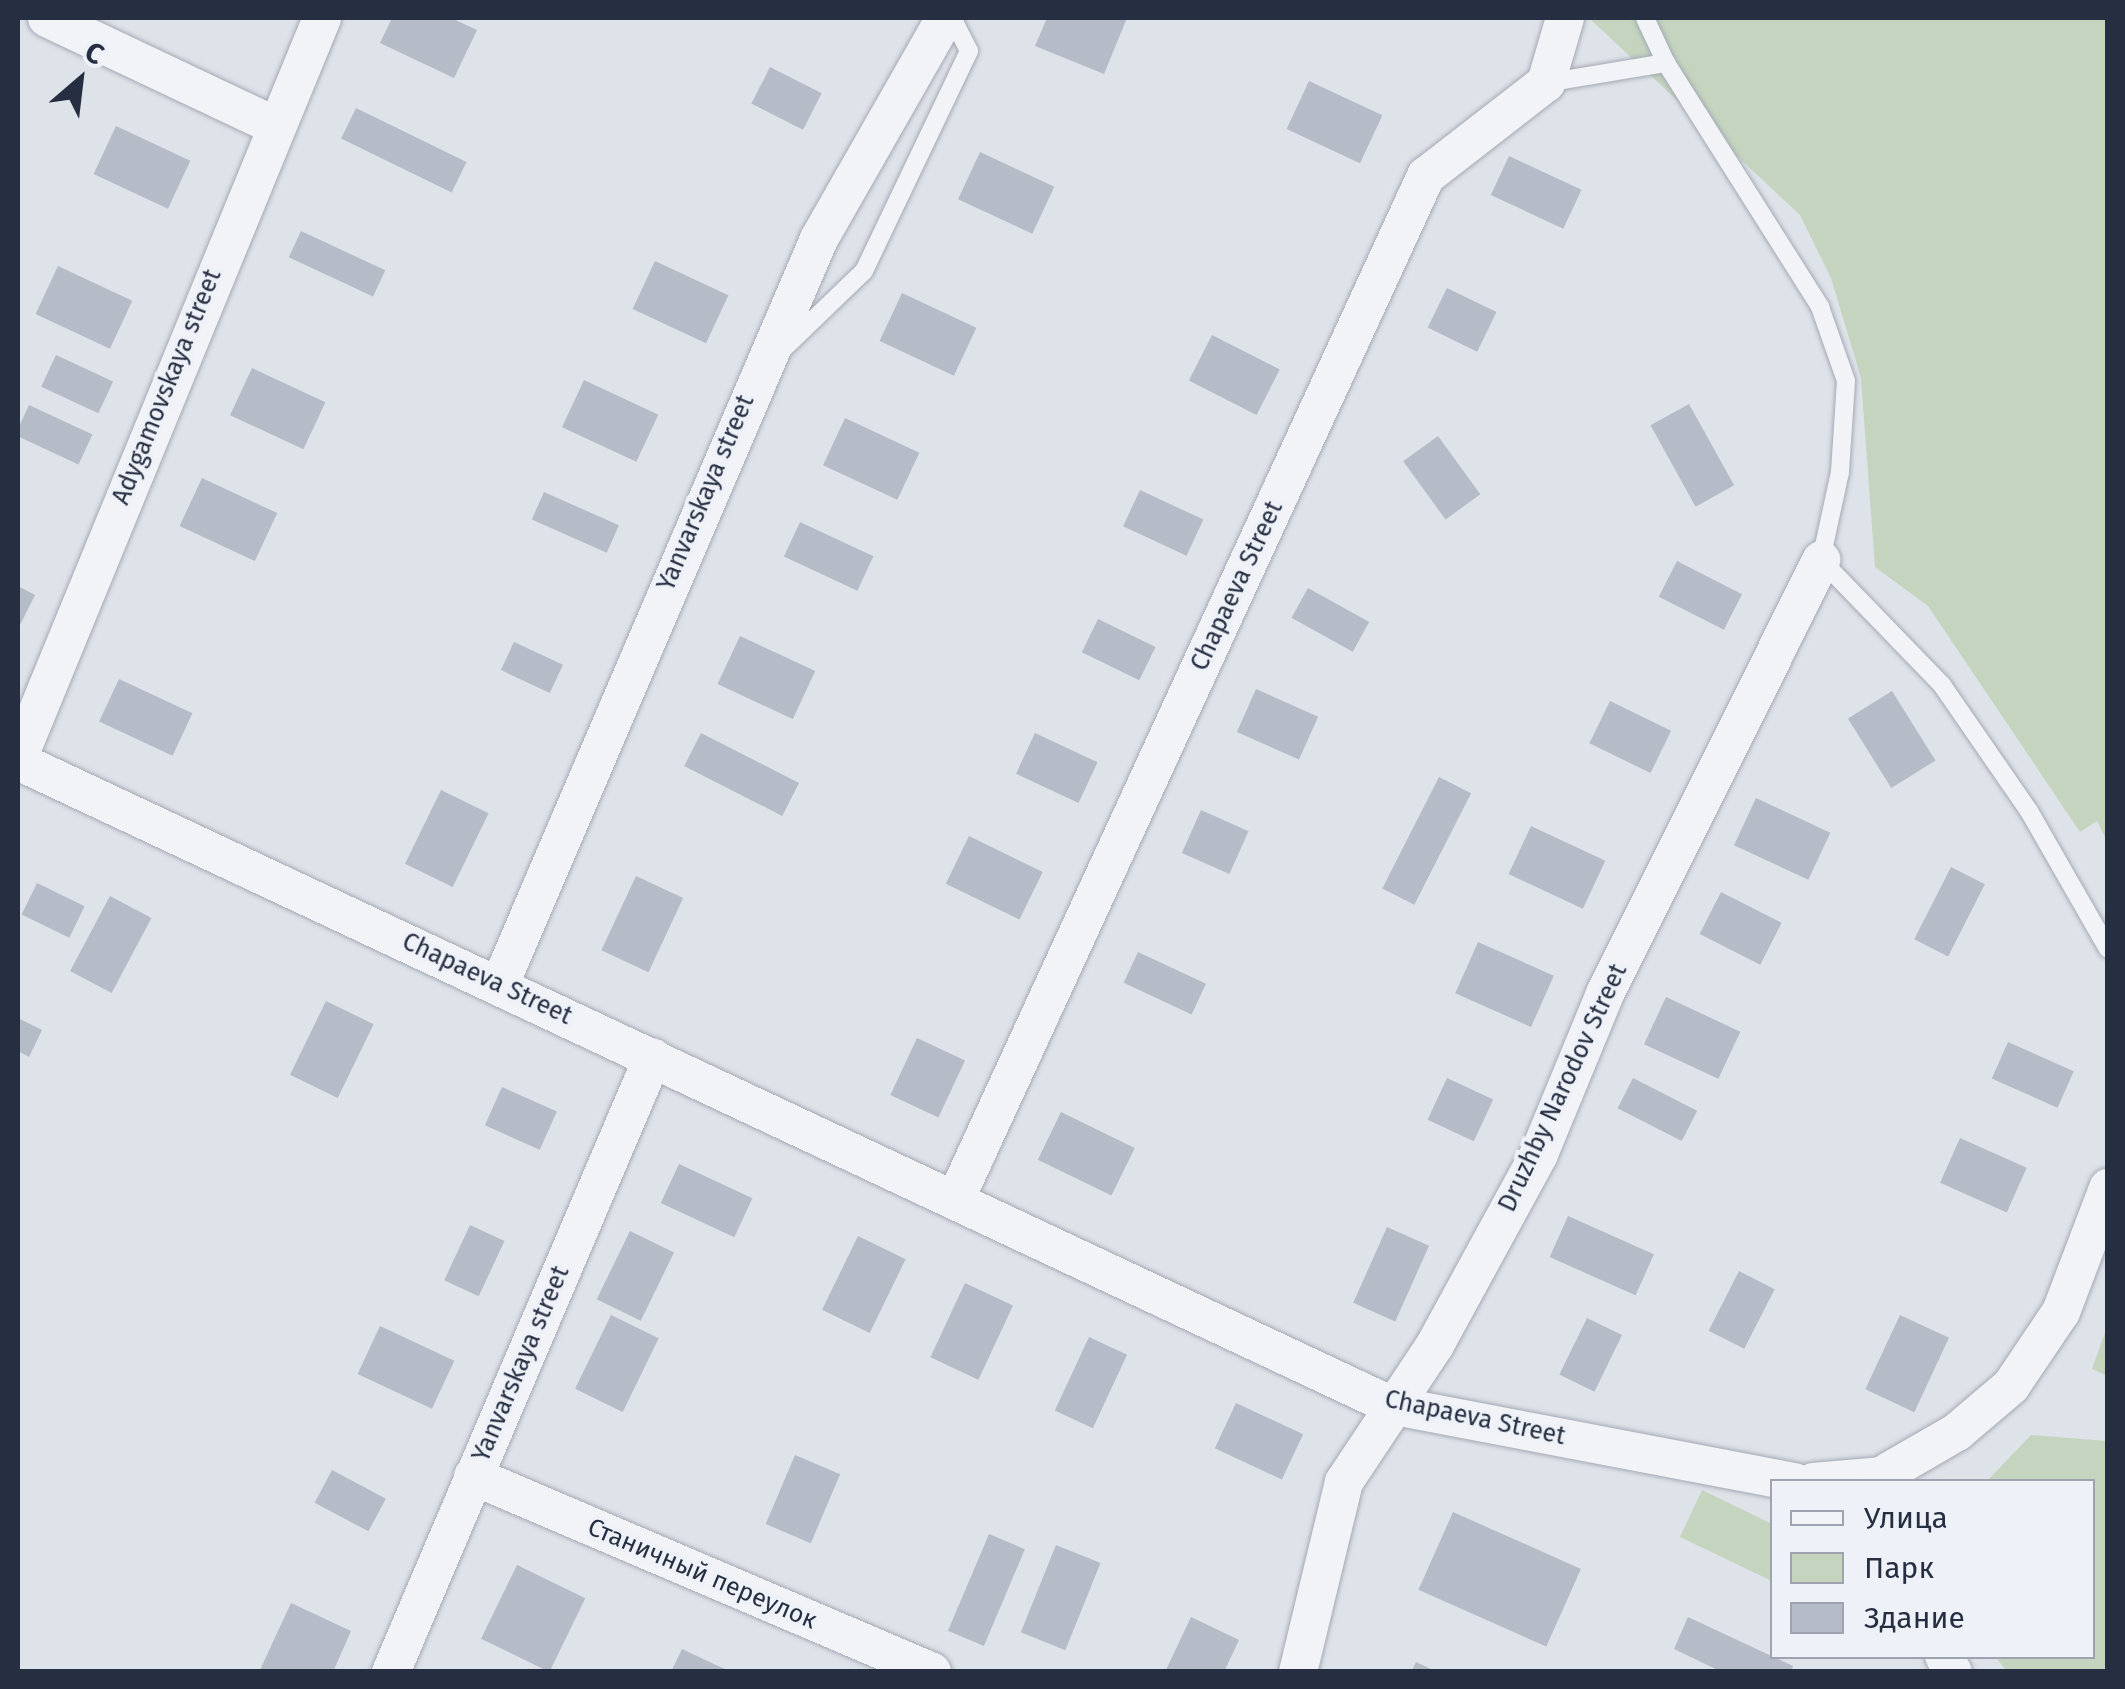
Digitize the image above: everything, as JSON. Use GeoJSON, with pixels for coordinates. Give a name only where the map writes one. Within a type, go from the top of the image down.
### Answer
{"type":"FeatureCollection","features":[{"type":"Feature","properties":{"kind":"street"},"geometry":{"type":"LineString","coordinates":[[47,18],[273,125]]}},
{"type":"Feature","properties":{"kind":"street","name":"Adygamovskaya street"},"geometry":{"type":"LineString","coordinates":[[18,760],[273,125],[322,18]]}},
{"type":"Feature","properties":{"kind":"street","name":"Yanvarskaya street"},"geometry":{"type":"LineString","coordinates":[[500,984],[757,373],[819,239],[949,18]]}},
{"type":"Feature","properties":{"kind":"street"},"geometry":{"type":"LineString","coordinates":[[1546,83],[1565,18]]}},
{"type":"Feature","properties":{"kind":"street","name":"Chapaeva Street"},"geometry":{"type":"LineString","coordinates":[[957,1196],[1426,176],[1546,83]]}},
{"type":"Feature","properties":{"kind":"street","name":"Druzhby Narodov Street"},"geometry":{"type":"LineString","coordinates":[[1298,1672],[1344,1482],[1390,1404],[1435,1344],[1539,1154],[1604,994],[1821,560]]}},
{"type":"Feature","properties":{"kind":"street","name":"Chapaeva Street"},"geometry":{"type":"LineString","coordinates":[[18,760],[957,1196],[1390,1404],[1779,1479]]}},
{"type":"Feature","properties":{"kind":"street","name":"Yanvarskaya street"},"geometry":{"type":"LineString","coordinates":[[391,1672],[653,1056]]}},
{"type":"Feature","properties":{"kind":"street"},"geometry":{"type":"LineString","coordinates":[[1847,1479],[1881,1476],[1957,1432],[2011,1386],[2061,1312],[2108,1188]]}},
{"type":"Feature","properties":{"kind":"street","name":"Станичный переулок"},"geometry":{"type":"LineString","coordinates":[[473,1476],[932,1672]]}},
{"type":"Feature","properties":{"kind":"lane"},"geometry":{"type":"LineString","coordinates":[[757,373],[864,271],[968,52],[949,18]]}},
{"type":"Feature","properties":{"kind":"lane"},"geometry":{"type":"LineString","coordinates":[[1646,18],[1666,63],[1820,307],[1846,381],[1840,472],[1821,560],[1942,685],[2028,811],[2108,949]]}},
{"type":"Feature","properties":{"kind":"lane"},"geometry":{"type":"LineString","coordinates":[[1546,83],[1666,63]]}},
{"type":"Feature","properties":{"kind":"green space"},"geometry":{"type":"Polygon","coordinates":[[[1589,18],[2107,18],[2107,841],[2097,821],[2080,832],[1928,606],[1875,567],[1861,378],[1831,278],[1800,215],[1589,18]]]}},
{"type":"Feature","properties":{"kind":"green space"},"geometry":{"type":"Polygon","coordinates":[[[2107,1327],[2107,1376],[2092,1369],[2107,1327]]]}},
{"type":"Feature","properties":{"kind":"green space"},"geometry":{"type":"Polygon","coordinates":[[[2031,1435],[2107,1441],[2107,1671],[2006,1671],[1997,1659],[2095,1659],[2095,1479],[1989,1479],[2031,1435]]]}},
{"type":"Feature","properties":{"kind":"green space"},"geometry":{"type":"Polygon","coordinates":[[[1702,1490],[1770,1523],[1770,1580],[1680,1537],[1702,1490]]]}},
{"type":"Feature","properties":{"kind":"building"},"geometry":{"type":"Polygon","coordinates":[[[392,18],[451,18],[477,30],[454,78],[380,43],[392,18]]]}},
{"type":"Feature","properties":{"kind":"building"},"geometry":{"type":"Polygon","coordinates":[[[1047,18],[1127,18],[1104,74],[1035,46],[1047,18]]]}},
{"type":"Feature","properties":{"kind":"building"},"geometry":{"type":"Polygon","coordinates":[[[770,67],[822,93],[803,130],[751,104],[770,67]]]}},
{"type":"Feature","properties":{"kind":"building"},"geometry":{"type":"Polygon","coordinates":[[[1309,81],[1382,115],[1360,163],[1287,129],[1309,81]]]}},
{"type":"Feature","properties":{"kind":"building"},"geometry":{"type":"Polygon","coordinates":[[[356,108],[467,162],[452,192],[341,139],[356,108]]]}},
{"type":"Feature","properties":{"kind":"building"},"geometry":{"type":"Polygon","coordinates":[[[116,126],[190,161],[168,209],[94,174],[116,126]]]}},
{"type":"Feature","properties":{"kind":"building"},"geometry":{"type":"Polygon","coordinates":[[[980,152],[1054,187],[1032,234],[958,199],[980,152]]]}},
{"type":"Feature","properties":{"kind":"building"},"geometry":{"type":"Polygon","coordinates":[[[1509,156],[1582,190],[1563,229],[1491,195],[1509,156]]]}},
{"type":"Feature","properties":{"kind":"building"},"geometry":{"type":"Polygon","coordinates":[[[301,231],[385,270],[373,297],[289,257],[301,231]]]}},
{"type":"Feature","properties":{"kind":"building"},"geometry":{"type":"Polygon","coordinates":[[[655,261],[728,295],[706,343],[633,309],[655,261]]]}},
{"type":"Feature","properties":{"kind":"building"},"geometry":{"type":"Polygon","coordinates":[[[58,266],[132,301],[110,349],[36,314],[58,266]]]}},
{"type":"Feature","properties":{"kind":"building"},"geometry":{"type":"Polygon","coordinates":[[[1447,288],[1496,312],[1477,352],[1428,328],[1447,288]]]}},
{"type":"Feature","properties":{"kind":"building"},"geometry":{"type":"Polygon","coordinates":[[[902,293],[976,328],[954,376],[880,341],[902,293]]]}},
{"type":"Feature","properties":{"kind":"building"},"geometry":{"type":"Polygon","coordinates":[[[1212,335],[1280,370],[1257,415],[1189,380],[1212,335]]]}},
{"type":"Feature","properties":{"kind":"building"},"geometry":{"type":"Polygon","coordinates":[[[56,355],[113,382],[98,413],[41,387],[56,355]]]}},
{"type":"Feature","properties":{"kind":"building"},"geometry":{"type":"Polygon","coordinates":[[[252,368],[325,402],[303,449],[230,415],[252,368]]]}},
{"type":"Feature","properties":{"kind":"building"},"geometry":{"type":"Polygon","coordinates":[[[584,380],[658,415],[636,462],[562,427],[584,380]]]}},
{"type":"Feature","properties":{"kind":"building"},"geometry":{"type":"Polygon","coordinates":[[[1689,404],[1734,485],[1696,507],[1651,425],[1689,404]]]}},
{"type":"Feature","properties":{"kind":"building"},"geometry":{"type":"Polygon","coordinates":[[[29,405],[92,435],[78,464],[18,436],[29,405]]]}},
{"type":"Feature","properties":{"kind":"building"},"geometry":{"type":"Polygon","coordinates":[[[845,418],[919,453],[897,500],[823,465],[845,418]]]}},
{"type":"Feature","properties":{"kind":"building"},"geometry":{"type":"Polygon","coordinates":[[[1438,436],[1480,494],[1446,520],[1403,461],[1438,436]]]}},
{"type":"Feature","properties":{"kind":"building"},"geometry":{"type":"Polygon","coordinates":[[[202,478],[277,513],[255,561],[180,526],[202,478]]]}},
{"type":"Feature","properties":{"kind":"building"},"geometry":{"type":"Polygon","coordinates":[[[1140,490],[1203,520],[1187,556],[1123,526],[1140,490]]]}},
{"type":"Feature","properties":{"kind":"building"},"geometry":{"type":"Polygon","coordinates":[[[544,492],[619,525],[607,553],[532,519],[544,492]]]}},
{"type":"Feature","properties":{"kind":"building"},"geometry":{"type":"Polygon","coordinates":[[[800,522],[873,556],[857,591],[784,556],[800,522]]]}},
{"type":"Feature","properties":{"kind":"building"},"geometry":{"type":"Polygon","coordinates":[[[1677,561],[1742,594],[1724,630],[1659,597],[1677,561]]]}},
{"type":"Feature","properties":{"kind":"building"},"geometry":{"type":"Polygon","coordinates":[[[18,586],[35,595],[18,629],[18,586]]]}},
{"type":"Feature","properties":{"kind":"building"},"geometry":{"type":"Polygon","coordinates":[[[1308,588],[1369,622],[1353,652],[1292,618],[1308,588]]]}},
{"type":"Feature","properties":{"kind":"building"},"geometry":{"type":"Polygon","coordinates":[[[1098,619],[1156,647],[1139,680],[1082,652],[1098,619]]]}},
{"type":"Feature","properties":{"kind":"building"},"geometry":{"type":"Polygon","coordinates":[[[740,636],[815,671],[793,719],[718,684],[740,636]]]}},
{"type":"Feature","properties":{"kind":"building"},"geometry":{"type":"Polygon","coordinates":[[[514,642],[563,665],[550,693],[501,670],[514,642]]]}},
{"type":"Feature","properties":{"kind":"building"},"geometry":{"type":"Polygon","coordinates":[[[119,679],[192,713],[173,756],[99,722],[119,679]]]}},
{"type":"Feature","properties":{"kind":"building"},"geometry":{"type":"Polygon","coordinates":[[[1256,689],[1318,717],[1299,760],[1237,732],[1256,689]]]}},
{"type":"Feature","properties":{"kind":"building"},"geometry":{"type":"Polygon","coordinates":[[[1892,691],[1935,761],[1891,788],[1848,719],[1892,691]]]}},
{"type":"Feature","properties":{"kind":"building"},"geometry":{"type":"Polygon","coordinates":[[[1610,701],[1671,731],[1651,773],[1589,743],[1610,701]]]}},
{"type":"Feature","properties":{"kind":"building"},"geometry":{"type":"Polygon","coordinates":[[[701,733],[799,783],[782,816],[684,766],[701,733]]]}},
{"type":"Feature","properties":{"kind":"building"},"geometry":{"type":"Polygon","coordinates":[[[1035,733],[1098,762],[1079,803],[1016,774],[1035,733]]]}},
{"type":"Feature","properties":{"kind":"building"},"geometry":{"type":"Polygon","coordinates":[[[1439,777],[1471,793],[1414,905],[1382,888],[1439,777]]]}},
{"type":"Feature","properties":{"kind":"building"},"geometry":{"type":"Polygon","coordinates":[[[441,790],[489,813],[453,887],[405,864],[441,790]]]}},
{"type":"Feature","properties":{"kind":"building"},"geometry":{"type":"Polygon","coordinates":[[[1756,798],[1830,833],[1808,880],[1734,845],[1756,798]]]}},
{"type":"Feature","properties":{"kind":"building"},"geometry":{"type":"Polygon","coordinates":[[[1201,810],[1249,831],[1229,874],[1182,853],[1201,810]]]}},
{"type":"Feature","properties":{"kind":"building"},"geometry":{"type":"Polygon","coordinates":[[[1531,826],[1605,861],[1583,909],[1509,874],[1531,826]]]}},
{"type":"Feature","properties":{"kind":"building"},"geometry":{"type":"Polygon","coordinates":[[[969,836],[1043,872],[1019,920],[946,884],[969,836]]]}},
{"type":"Feature","properties":{"kind":"building"},"geometry":{"type":"Polygon","coordinates":[[[1951,867],[1985,884],[1948,956],[1914,939],[1951,867]]]}},
{"type":"Feature","properties":{"kind":"building"},"geometry":{"type":"Polygon","coordinates":[[[636,876],[683,898],[648,972],[601,950],[636,876]]]}},
{"type":"Feature","properties":{"kind":"building"},"geometry":{"type":"Polygon","coordinates":[[[37,883],[85,906],[69,938],[22,914],[37,883]]]}},
{"type":"Feature","properties":{"kind":"building"},"geometry":{"type":"Polygon","coordinates":[[[1721,892],[1782,923],[1760,965],[1700,934],[1721,892]]]}},
{"type":"Feature","properties":{"kind":"building"},"geometry":{"type":"Polygon","coordinates":[[[110,896],[151,918],[112,993],[70,971],[110,896]]]}},
{"type":"Feature","properties":{"kind":"building"},"geometry":{"type":"Polygon","coordinates":[[[1478,942],[1554,976],[1531,1027],[1455,993],[1478,942]]]}},
{"type":"Feature","properties":{"kind":"building"},"geometry":{"type":"Polygon","coordinates":[[[1138,952],[1206,984],[1192,1015],[1124,983],[1138,952]]]}},
{"type":"Feature","properties":{"kind":"building"},"geometry":{"type":"Polygon","coordinates":[[[1666,997],[1740,1032],[1718,1079],[1644,1044],[1666,997]]]}},
{"type":"Feature","properties":{"kind":"building"},"geometry":{"type":"Polygon","coordinates":[[[326,1001],[374,1024],[338,1098],[290,1075],[326,1001]]]}},
{"type":"Feature","properties":{"kind":"building"},"geometry":{"type":"Polygon","coordinates":[[[18,1018],[42,1030],[29,1057],[18,1051],[18,1018]]]}},
{"type":"Feature","properties":{"kind":"building"},"geometry":{"type":"Polygon","coordinates":[[[917,1038],[965,1060],[938,1117],[890,1095],[917,1038]]]}},
{"type":"Feature","properties":{"kind":"building"},"geometry":{"type":"Polygon","coordinates":[[[2008,1042],[2074,1071],[2058,1108],[1992,1079],[2008,1042]]]}},
{"type":"Feature","properties":{"kind":"building"},"geometry":{"type":"Polygon","coordinates":[[[1447,1078],[1493,1100],[1474,1141],[1428,1120],[1447,1078]]]}},
{"type":"Feature","properties":{"kind":"building"},"geometry":{"type":"Polygon","coordinates":[[[1633,1078],[1697,1111],[1682,1141],[1618,1108],[1633,1078]]]}},
{"type":"Feature","properties":{"kind":"building"},"geometry":{"type":"Polygon","coordinates":[[[502,1087],[557,1111],[540,1150],[485,1125],[502,1087]]]}},
{"type":"Feature","properties":{"kind":"building"},"geometry":{"type":"Polygon","coordinates":[[[1061,1112],[1135,1148],[1111,1196],[1038,1160],[1061,1112]]]}},
{"type":"Feature","properties":{"kind":"building"},"geometry":{"type":"Polygon","coordinates":[[[1960,1138],[2027,1168],[2007,1212],[1940,1183],[1960,1138]]]}},
{"type":"Feature","properties":{"kind":"building"},"geometry":{"type":"Polygon","coordinates":[[[679,1164],[752,1198],[734,1237],[661,1203],[679,1164]]]}},
{"type":"Feature","properties":{"kind":"building"},"geometry":{"type":"Polygon","coordinates":[[[1568,1216],[1654,1254],[1636,1295],[1550,1257],[1568,1216]]]}},
{"type":"Feature","properties":{"kind":"building"},"geometry":{"type":"Polygon","coordinates":[[[470,1225],[504,1241],[479,1296],[444,1280],[470,1225]]]}},
{"type":"Feature","properties":{"kind":"building"},"geometry":{"type":"Polygon","coordinates":[[[1387,1227],[1429,1246],[1395,1322],[1353,1303],[1387,1227]]]}},
{"type":"Feature","properties":{"kind":"building"},"geometry":{"type":"Polygon","coordinates":[[[630,1231],[674,1252],[641,1321],[597,1299],[630,1231]]]}},
{"type":"Feature","properties":{"kind":"building"},"geometry":{"type":"Polygon","coordinates":[[[858,1236],[906,1259],[870,1333],[822,1310],[858,1236]]]}},
{"type":"Feature","properties":{"kind":"building"},"geometry":{"type":"Polygon","coordinates":[[[1739,1271],[1775,1289],[1744,1349],[1709,1331],[1739,1271]]]}},
{"type":"Feature","properties":{"kind":"building"},"geometry":{"type":"Polygon","coordinates":[[[965,1283],[1013,1305],[978,1380],[930,1357],[965,1283]]]}},
{"type":"Feature","properties":{"kind":"building"},"geometry":{"type":"Polygon","coordinates":[[[611,1315],[659,1338],[623,1412],[575,1389],[611,1315]]]}},
{"type":"Feature","properties":{"kind":"building"},"geometry":{"type":"Polygon","coordinates":[[[1900,1315],[1949,1338],[1914,1412],[1865,1389],[1900,1315]]]}},
{"type":"Feature","properties":{"kind":"building"},"geometry":{"type":"Polygon","coordinates":[[[1587,1318],[1622,1335],[1594,1392],[1559,1375],[1587,1318]]]}},
{"type":"Feature","properties":{"kind":"building"},"geometry":{"type":"Polygon","coordinates":[[[380,1326],[454,1361],[432,1409],[358,1374],[380,1326]]]}},
{"type":"Feature","properties":{"kind":"building"},"geometry":{"type":"Polygon","coordinates":[[[1089,1337],[1127,1355],[1093,1428],[1055,1410],[1089,1337]]]}},
{"type":"Feature","properties":{"kind":"building"},"geometry":{"type":"Polygon","coordinates":[[[1236,1403],[1303,1434],[1282,1480],[1215,1448],[1236,1403]]]}},
{"type":"Feature","properties":{"kind":"building"},"geometry":{"type":"Polygon","coordinates":[[[795,1455],[840,1474],[811,1543],[766,1524],[795,1455]]]}},
{"type":"Feature","properties":{"kind":"building"},"geometry":{"type":"Polygon","coordinates":[[[332,1470],[386,1499],[368,1531],[315,1503],[332,1470]]]}},
{"type":"Feature","properties":{"kind":"building"},"geometry":{"type":"Polygon","coordinates":[[[1453,1512],[1581,1569],[1546,1647],[1418,1590],[1453,1512]]]}},
{"type":"Feature","properties":{"kind":"building"},"geometry":{"type":"Polygon","coordinates":[[[989,1534],[1025,1549],[984,1646],[948,1631],[989,1534]]]}},
{"type":"Feature","properties":{"kind":"building"},"geometry":{"type":"Polygon","coordinates":[[[1056,1545],[1101,1563],[1065,1650],[1021,1632],[1056,1545]]]}},
{"type":"Feature","properties":{"kind":"building"},"geometry":{"type":"Polygon","coordinates":[[[517,1565],[585,1598],[549,1672],[481,1639],[517,1565]]]}},
{"type":"Feature","properties":{"kind":"building"},"geometry":{"type":"Polygon","coordinates":[[[291,1603],[351,1631],[333,1672],[259,1672],[291,1603]]]}},
{"type":"Feature","properties":{"kind":"building"},"geometry":{"type":"Polygon","coordinates":[[[1191,1617],[1239,1640],[1224,1672],[1165,1672],[1191,1617]]]}},
{"type":"Feature","properties":{"kind":"building"},"geometry":{"type":"Polygon","coordinates":[[[1688,1617],[1770,1655],[1770,1659],[1793,1666],[1791,1672],[1722,1672],[1674,1649],[1688,1617]]]}},
{"type":"Feature","properties":{"kind":"building"},"geometry":{"type":"Polygon","coordinates":[[[682,1649],[731,1672],[671,1672],[682,1649]]]}},
{"type":"Feature","properties":{"kind":"building"},"geometry":{"type":"Polygon","coordinates":[[[1416,1662],[1437,1672],[1411,1672],[1416,1662]]]}}]}
